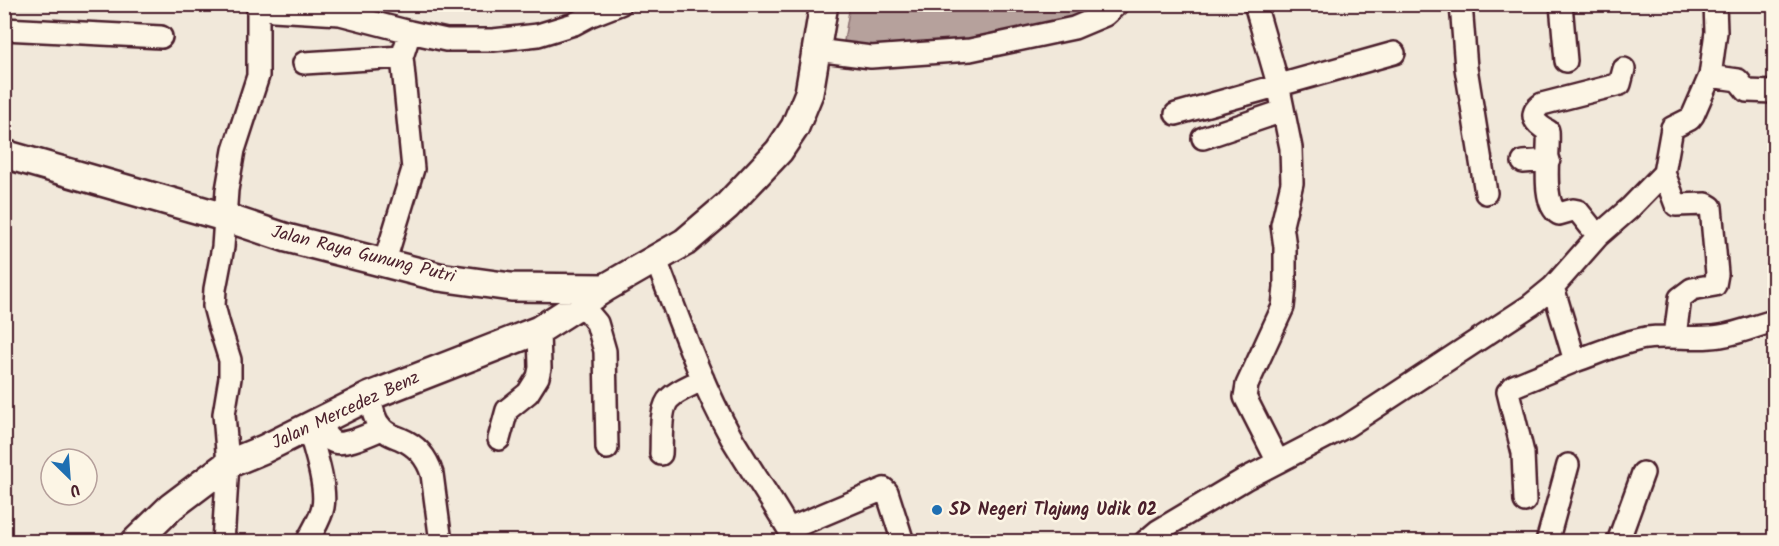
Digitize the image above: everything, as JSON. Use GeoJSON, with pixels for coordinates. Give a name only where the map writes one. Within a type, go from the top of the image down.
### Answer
{"type":"FeatureCollection","features":[{"type":"Feature","properties":{"kind":"main road","name":"Jalan Raya Gunung Putri"},"geometry":{"type":"LineString","coordinates":[[4,154],[287,237],[439,277],[511,287],[605,288],[685,242],[727,206],[778,151],[795,126],[808,93],[824,4]]}},
{"type":"Feature","properties":{"kind":"main road","name":"Jalan Mercedez Benz"},"geometry":{"type":"LineString","coordinates":[[135,542],[171,507],[228,465],[370,396],[539,330],[605,288]]}},
{"type":"Feature","properties":{"kind":"street"},"geometry":{"type":"LineString","coordinates":[[223,542],[228,465],[224,414],[230,378],[230,360],[214,306],[215,289],[223,247],[224,217],[234,150],[258,76],[265,7],[340,14],[446,40],[493,40],[538,35],[574,24],[620,4]]}},
{"type":"Feature","properties":{"kind":"street"},"geometry":{"type":"LineString","coordinates":[[816,50],[871,57],[970,50],[1074,28],[1105,15],[1117,4]]}},
{"type":"Feature","properties":{"kind":"street"},"geometry":{"type":"LineString","coordinates":[[1255,4],[1278,84],[1291,148],[1292,169],[1291,194],[1283,214],[1282,225],[1286,287],[1283,307],[1247,385],[1245,397],[1278,462]]}},
{"type":"Feature","properties":{"kind":"street"},"geometry":{"type":"LineString","coordinates":[[1461,4],[1466,68],[1486,193]]}},
{"type":"Feature","properties":{"kind":"street"},"geometry":{"type":"LineString","coordinates":[[1561,4],[1566,61]]}},
{"type":"Feature","properties":{"kind":"street"},"geometry":{"type":"LineString","coordinates":[[1674,336],[1680,298],[1692,289],[1714,285],[1717,274],[1711,207],[1706,204],[1676,205],[1664,173],[1672,128],[1690,119],[1693,115],[1710,76],[1716,32],[1715,4]]}},
{"type":"Feature","properties":{"kind":"street"},"geometry":{"type":"LineString","coordinates":[[4,29],[161,37]]}},
{"type":"Feature","properties":{"kind":"street"},"geometry":{"type":"LineString","coordinates":[[384,264],[413,169],[402,57],[410,32]]}},
{"type":"Feature","properties":{"kind":"street"},"geometry":{"type":"LineString","coordinates":[[1176,114],[1394,53]]}},
{"type":"Feature","properties":{"kind":"street"},"geometry":{"type":"LineString","coordinates":[[304,63],[402,57]]}},
{"type":"Feature","properties":{"kind":"street"},"geometry":{"type":"LineString","coordinates":[[1598,236],[1578,211],[1559,214],[1555,212],[1548,190],[1548,131],[1539,127],[1534,117],[1539,106],[1620,84],[1624,69]]}},
{"type":"Feature","properties":{"kind":"street"},"geometry":{"type":"LineString","coordinates":[[1710,76],[1738,80],[1747,91],[1774,92]]}},
{"type":"Feature","properties":{"kind":"street"},"geometry":{"type":"LineString","coordinates":[[1203,138],[1283,111]]}},
{"type":"Feature","properties":{"kind":"street"},"geometry":{"type":"LineString","coordinates":[[1523,162],[1549,160]]}},
{"type":"Feature","properties":{"kind":"street"},"geometry":{"type":"LineString","coordinates":[[1156,538],[1278,462],[1364,415],[1503,325],[1553,287],[1598,236],[1630,208],[1664,173]]}},
{"type":"Feature","properties":{"kind":"street"},"geometry":{"type":"LineString","coordinates":[[656,260],[703,379],[731,436],[793,536],[884,489],[887,492],[903,542]]}},
{"type":"Feature","properties":{"kind":"street"},"geometry":{"type":"LineString","coordinates":[[1553,287],[1575,361]]}},
{"type":"Feature","properties":{"kind":"street"},"geometry":{"type":"LineString","coordinates":[[581,304],[597,322],[605,351],[607,448]]}},
{"type":"Feature","properties":{"kind":"street"},"geometry":{"type":"LineString","coordinates":[[1525,501],[1523,453],[1508,392],[1514,386],[1631,341],[1674,336],[1720,336],[1774,321]]}},
{"type":"Feature","properties":{"kind":"street"},"geometry":{"type":"LineString","coordinates":[[499,439],[507,410],[528,393],[538,377],[539,330]]}},
{"type":"Feature","properties":{"kind":"street"},"geometry":{"type":"LineString","coordinates":[[661,454],[663,410],[666,403],[676,394],[703,379]]}},
{"type":"Feature","properties":{"kind":"street"},"geometry":{"type":"LineString","coordinates":[[370,396],[373,414],[382,429],[415,446],[429,464],[441,542]]}},
{"type":"Feature","properties":{"kind":"street"},"geometry":{"type":"LineString","coordinates":[[313,424],[332,441],[338,443],[355,440],[382,429]]}},
{"type":"Feature","properties":{"kind":"street"},"geometry":{"type":"LineString","coordinates":[[307,542],[321,514],[324,500],[313,424]]}},
{"type":"Feature","properties":{"kind":"street"},"geometry":{"type":"LineString","coordinates":[[1547,542],[1568,465]]}},
{"type":"Feature","properties":{"kind":"street"},"geometry":{"type":"LineString","coordinates":[[1618,542],[1643,473]]}},
{"type":"Feature","properties":{"kind":"shaded area"},"geometry":{"type":"Polygon","coordinates":[[[850,5],[1102,5],[1073,18],[970,41],[859,51],[843,47],[850,5]]]}},
{"type":"Feature","properties":{"kind":"place","name":"SD Negeri Tlajung Udik 02"},"geometry":{"type":"Point","coordinates":[937,510]}}]}
